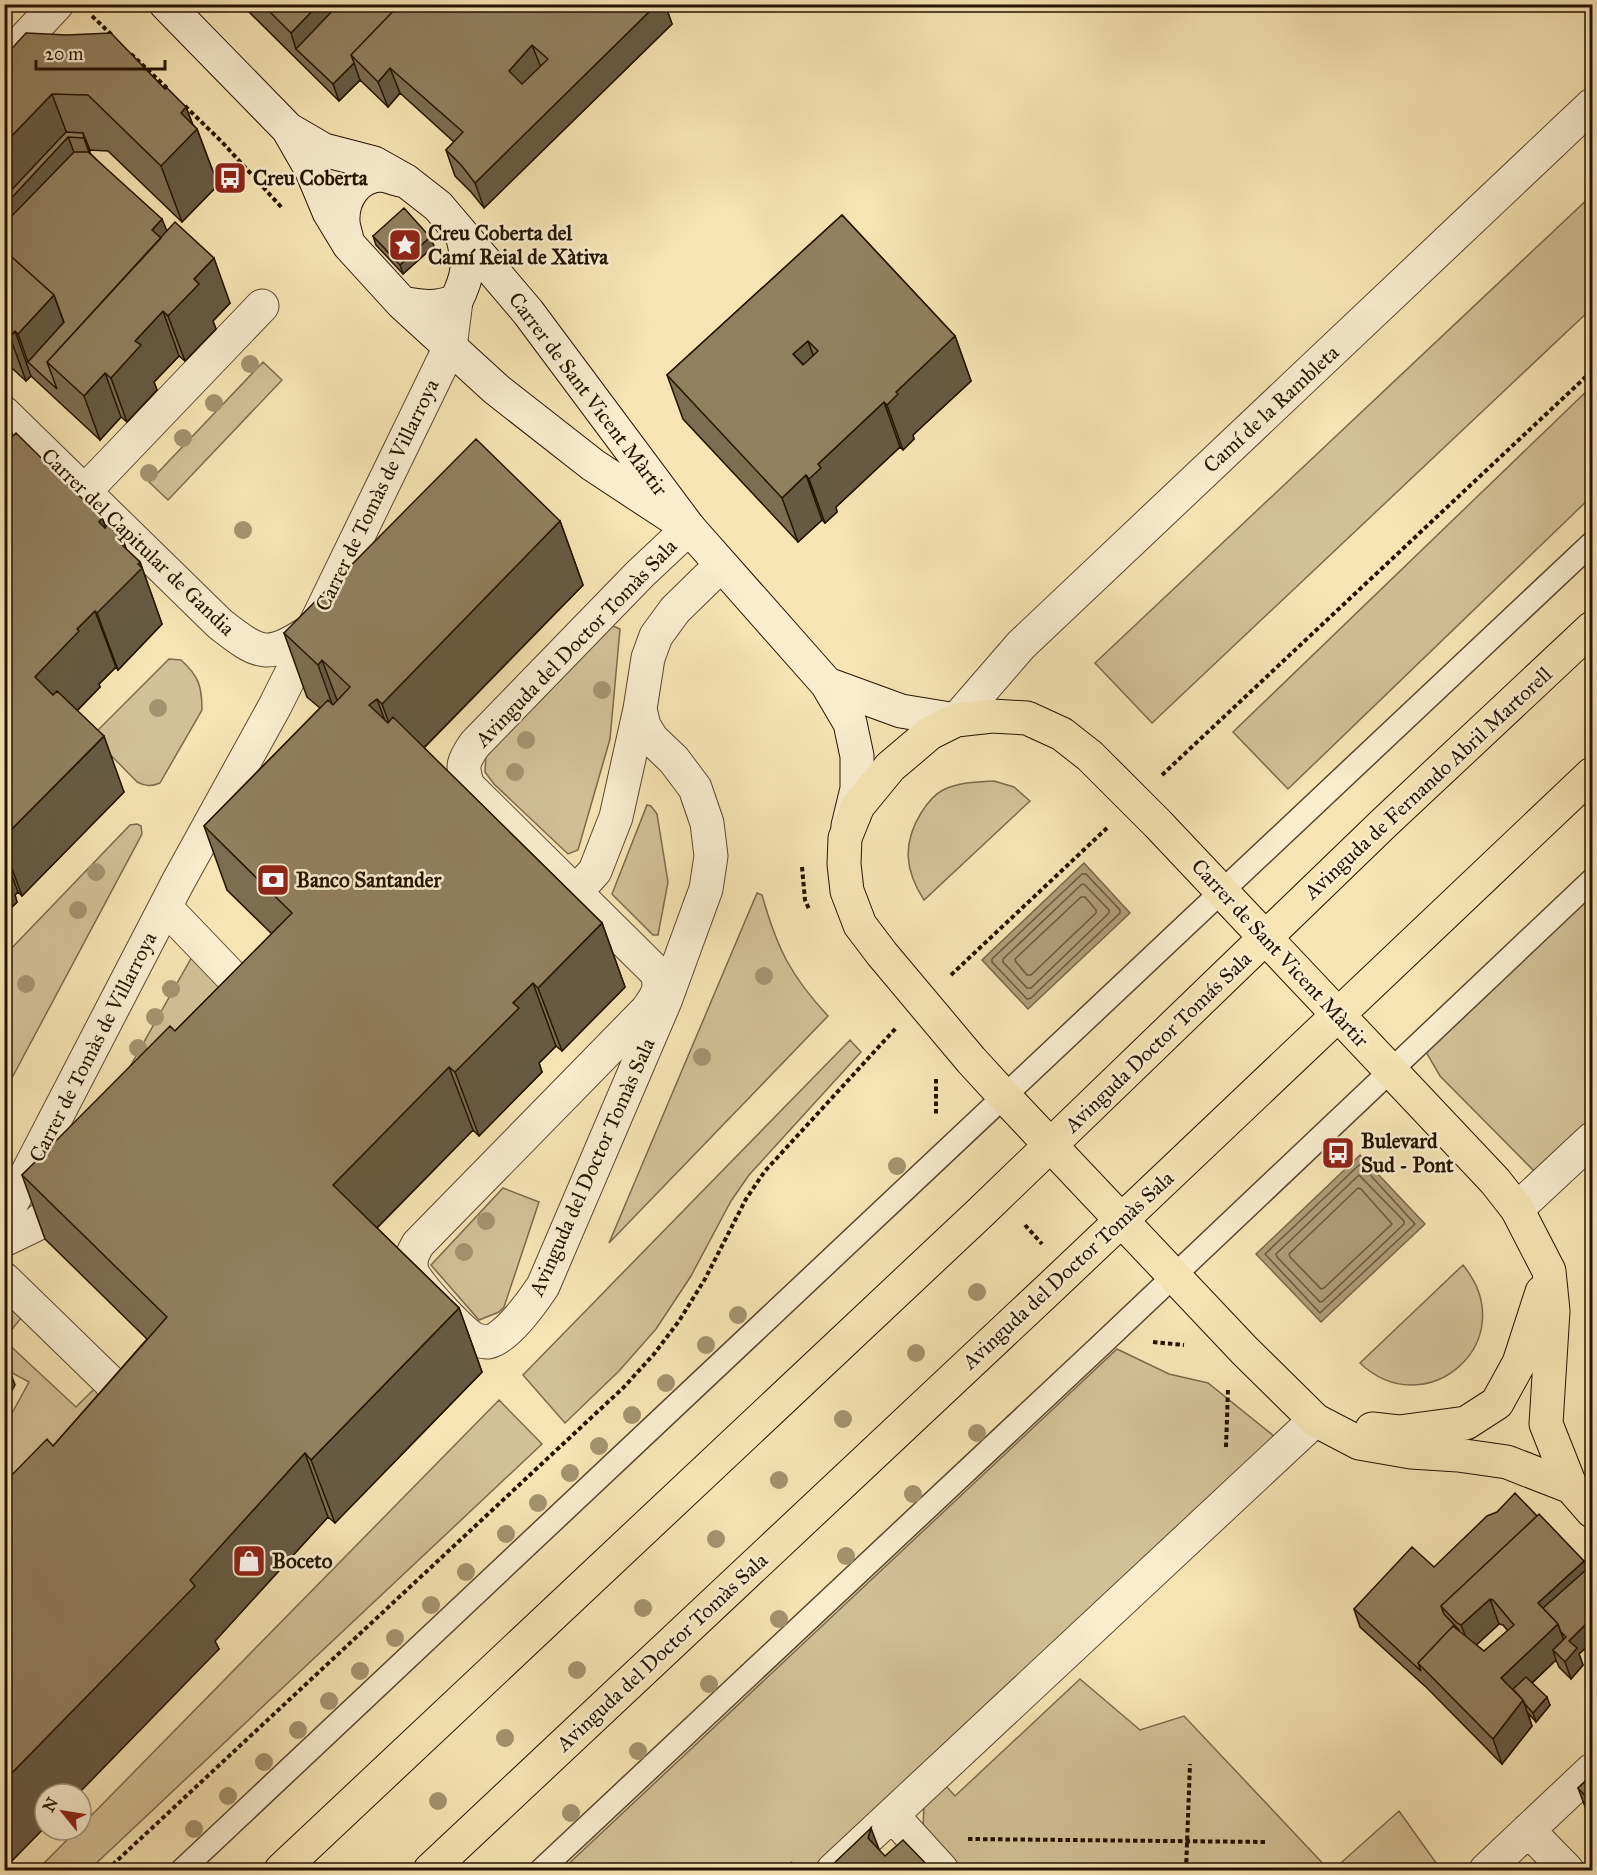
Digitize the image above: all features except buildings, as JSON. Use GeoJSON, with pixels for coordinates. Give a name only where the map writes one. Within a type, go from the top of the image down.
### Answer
{"type":"FeatureCollection","features":[{"type":"Feature","properties":{"kind":"main road","name":"Avinguda de Fernando Abril Martorell"},"geometry":{"type":"LineString","coordinates":[[1265,938],[1593,628]]}},
{"type":"Feature","properties":{"kind":"main road","name":"Carrer de Sant Vicent Màrtir"},"geometry":{"type":"LineString","coordinates":[[1571,1487],[1507,1462],[1458,1455],[1411,1452],[1359,1443],[1319,1423],[1244,1350],[1122,1218],[1004,1096],[902,978],[860,925],[847,891],[844,864],[845,838],[858,806],[890,767],[930,733],[956,720],[992,716],[1028,718],[1062,734],[1090,756],[1339,1014],[1495,1181],[1517,1209],[1549,1271],[1553,1311],[1546,1424],[1571,1487],[1593,1511]]}},
{"type":"Feature","properties":{"kind":"main road"},"geometry":{"type":"LineString","coordinates":[[1339,1014],[1593,774]]}},
{"type":"Feature","properties":{"kind":"main road","name":"Avinguda Doctor Tomás Sala"},"geometry":{"type":"LineString","coordinates":[[1051,1145],[1265,938]]}},
{"type":"Feature","properties":{"kind":"main road","name":"Avinguda del Doctor Tomàs Sala"},"geometry":{"type":"LineString","coordinates":[[430,1870],[1339,1014]]}},
{"type":"Feature","properties":{"kind":"main road"},"geometry":{"type":"LineString","coordinates":[[280,1870],[1051,1145]]}},
{"type":"Feature","properties":{"kind":"main road"},"geometry":{"type":"LineString","coordinates":[[1319,1423],[1399,1432],[1466,1423],[1497,1403],[1519,1363],[1549,1271]]}},
{"type":"Feature","properties":{"kind":"street"},"geometry":{"type":"LineString","coordinates":[[4,61],[57,4]]}},
{"type":"Feature","properties":{"kind":"street","name":"Carrer de Sant Vicent Màrtir"},"geometry":{"type":"LineString","coordinates":[[166,4],[288,129],[311,169],[329,212],[349,245],[402,303],[496,389],[593,465],[689,528]]}},
{"type":"Feature","properties":{"kind":"street","name":"Camí de la Rambleta"},"geometry":{"type":"LineString","coordinates":[[956,720],[1021,645],[1593,105]]}},
{"type":"Feature","properties":{"kind":"street","name":"Carrer de Sant Vicent Màrtir"},"geometry":{"type":"LineString","coordinates":[[288,129],[324,150],[374,163],[406,181],[438,206],[528,312],[689,528],[828,684],[850,723],[857,756],[856,789],[845,838]]}},
{"type":"Feature","properties":{"kind":"street","name":"Carrer de Sant Vicent Màrtir"},"geometry":{"type":"LineString","coordinates":[[349,245],[342,223],[345,203],[352,188],[366,179],[382,175],[406,181]]}},
{"type":"Feature","properties":{"kind":"street","name":"Carrer de Sant Vicent Màrtir"},"geometry":{"type":"LineString","coordinates":[[456,301],[468,272],[468,254],[462,235]]}},
{"type":"Feature","properties":{"kind":"street"},"geometry":{"type":"LineString","coordinates":[[402,303],[439,307],[456,301]]}},
{"type":"Feature","properties":{"kind":"street","name":"Carrer de Tomàs de Villarroya"},"geometry":{"type":"LineString","coordinates":[[4,1218],[165,907],[256,736],[275,706],[450,347],[456,301]]}},
{"type":"Feature","properties":{"kind":"street"},"geometry":{"type":"LineString","coordinates":[[84,492],[262,306]]}},
{"type":"Feature","properties":{"kind":"street","name":"Carrer del Capitular de Gandia"},"geometry":{"type":"LineString","coordinates":[[4,413],[220,624],[246,645],[265,652],[288,645],[312,630]]}},
{"type":"Feature","properties":{"kind":"street","name":"Avinguda del Doctor Tomàs Sala"},"geometry":{"type":"LineString","coordinates":[[640,709],[644,726],[652,738],[674,759],[695,788],[709,834],[711,856],[706,889],[665,1001],[543,1287],[499,1337],[488,1342],[475,1340],[418,1284],[412,1271],[411,1257],[418,1245],[647,1010],[657,997],[660,981],[656,972],[468,786],[462,770],[467,756],[492,727],[640,574],[689,528]]}},
{"type":"Feature","properties":{"kind":"street"},"geometry":{"type":"LineString","coordinates":[[576,892],[595,871],[616,817],[640,709],[648,658],[656,636],[675,610],[721,565]]}},
{"type":"Feature","properties":{"kind":"street","name":"Carrer de Sant Vicent Màrtir"},"geometry":{"type":"LineString","coordinates":[[828,684],[901,711],[956,720]]}},
{"type":"Feature","properties":{"kind":"street","name":"Carrer de Tomàs de Villarroya"},"geometry":{"type":"LineString","coordinates":[[165,907],[235,980],[245,994],[245,1011],[224,1040]]}},
{"type":"Feature","properties":{"kind":"street"},"geometry":{"type":"LineString","coordinates":[[1517,1209],[1593,1139]]}},
{"type":"Feature","properties":{"kind":"street"},"geometry":{"type":"LineString","coordinates":[[4,1240],[35,1224],[94,1170]]}},
{"type":"Feature","properties":{"kind":"street"},"geometry":{"type":"LineString","coordinates":[[4,1279],[111,1383],[118,1399],[116,1421],[92,1449]]}},
{"type":"Feature","properties":{"kind":"street"},"geometry":{"type":"LineString","coordinates":[[833,1870],[1319,1423]]}},
{"type":"Feature","properties":{"kind":"street"},"geometry":{"type":"LineString","coordinates":[[1486,1870],[1593,1770]]}},
{"type":"Feature","properties":{"kind":"street"},"geometry":{"type":"LineString","coordinates":[[892,1815],[942,1870]]}},
{"type":"Feature","properties":{"kind":"street"},"geometry":{"type":"LineString","coordinates":[[1528,1830],[1567,1870]]}},
{"type":"Feature","properties":{"kind":"lane"},"geometry":{"type":"LineString","coordinates":[[182,1870],[1593,543]]}},
{"type":"Feature","properties":{"kind":"lane"},"geometry":{"type":"LineString","coordinates":[[541,1870],[1175,1276],[1593,880]]}},
{"type":"Feature","properties":{"kind":"path"},"geometry":{"type":"LineString","coordinates":[[89,13],[114,37]]}},
{"type":"Feature","properties":{"kind":"path"},"geometry":{"type":"LineString","coordinates":[[130,53],[172,94]]}},
{"type":"Feature","properties":{"kind":"path"},"geometry":{"type":"LineString","coordinates":[[180,102],[222,142],[284,209]]}},
{"type":"Feature","properties":{"kind":"path"},"geometry":{"type":"LineString","coordinates":[[1157,779],[1593,371]]}},
{"type":"Feature","properties":{"kind":"path"},"geometry":{"type":"LineString","coordinates":[[945,981],[1106,829]]}},
{"type":"Feature","properties":{"kind":"path"},"geometry":{"type":"LineString","coordinates":[[802,857],[805,900],[814,919]]}},
{"type":"Feature","properties":{"kind":"path"},"geometry":{"type":"LineString","coordinates":[[898,1027],[905,1034]]}},
{"type":"Feature","properties":{"kind":"path"},"geometry":{"type":"LineString","coordinates":[[107,1870],[624,1387],[654,1354],[679,1321],[705,1279],[746,1199],[765,1171],[892,1032]]}},
{"type":"Feature","properties":{"kind":"path"},"geometry":{"type":"LineString","coordinates":[[936,1076],[936,1121]]}},
{"type":"Feature","properties":{"kind":"path"},"geometry":{"type":"LineString","coordinates":[[1026,1227],[1041,1243]]}},
{"type":"Feature","properties":{"kind":"path"},"geometry":{"type":"LineString","coordinates":[[1223,1455],[1227,1443],[1228,1383]]}},
{"type":"Feature","properties":{"kind":"path"},"geometry":{"type":"LineString","coordinates":[[1186,1870],[1190,1764]]}},
{"type":"Feature","properties":{"kind":"path"},"geometry":{"type":"LineString","coordinates":[[964,1839],[1267,1842]]}},
{"type":"Feature","properties":{"kind":"shaded area"},"geometry":{"type":"Polygon","coordinates":[[[1592,195],[1592,308],[1152,723],[1095,663],[1592,195]]]}},
{"type":"Feature","properties":{"kind":"shaded area"},"geometry":{"type":"Polygon","coordinates":[[[263,362],[282,380],[168,500],[149,482],[263,362]]]}},
{"type":"Feature","properties":{"kind":"shaded area"},"geometry":{"type":"Polygon","coordinates":[[[1592,386],[1592,496],[1288,789],[1233,732],[1592,386]]]}},
{"type":"Feature","properties":{"kind":"shaded area"},"geometry":{"type":"Polygon","coordinates":[[[611,625],[620,629],[610,739],[578,850],[568,854],[494,784],[485,772],[486,754],[611,625]]]}},
{"type":"Feature","properties":{"kind":"shaded area"},"geometry":{"type":"Polygon","coordinates":[[[169,659],[181,660],[196,677],[200,688],[202,710],[160,783],[145,785],[137,782],[97,741],[98,730],[169,659]]]}},
{"type":"Feature","properties":{"kind":"shaded area"},"geometry":{"type":"Polygon","coordinates":[[[994,781],[1014,787],[1030,801],[924,900],[913,879],[908,857],[911,836],[921,813],[937,794],[949,787],[994,781]]]}},
{"type":"Feature","properties":{"kind":"shaded area"},"geometry":{"type":"Polygon","coordinates":[[[647,805],[651,806],[657,814],[668,882],[658,935],[653,935],[612,894],[647,805]]]}},
{"type":"Feature","properties":{"kind":"shaded area"},"geometry":{"type":"Polygon","coordinates":[[[130,825],[141,826],[142,834],[5,1091],[5,955],[130,825]]]}},
{"type":"Feature","properties":{"kind":"shaded area"},"geometry":{"type":"Polygon","coordinates":[[[757,893],[762,895],[779,946],[794,974],[828,1016],[609,1243],[757,893]]]}},
{"type":"Feature","properties":{"kind":"shaded area"},"geometry":{"type":"Polygon","coordinates":[[[1592,895],[1592,1119],[1535,1172],[1440,1076],[1426,1052],[1592,895]]]}},
{"type":"Feature","properties":{"kind":"shaded area"},"geometry":{"type":"Polygon","coordinates":[[[193,955],[225,987],[79,1157],[193,955]]]}},
{"type":"Feature","properties":{"kind":"shaded area"},"geometry":{"type":"Polygon","coordinates":[[[850,1040],[861,1052],[749,1175],[731,1201],[691,1276],[656,1329],[619,1371],[565,1423],[523,1375],[850,1040]]]}},
{"type":"Feature","properties":{"kind":"shaded area"},"geometry":{"type":"Polygon","coordinates":[[[503,1188],[539,1202],[504,1307],[499,1312],[479,1320],[431,1265],[503,1188]]]}},
{"type":"Feature","properties":{"kind":"shaded area"},"geometry":{"type":"Polygon","coordinates":[[[1463,1265],[1479,1294],[1482,1321],[1475,1346],[1460,1366],[1438,1380],[1413,1385],[1386,1380],[1360,1363],[1463,1265]]]}},
{"type":"Feature","properties":{"kind":"shaded area"},"geometry":{"type":"Polygon","coordinates":[[[8,1302],[22,1317],[5,1338],[4,1309],[8,1302]]]}},
{"type":"Feature","properties":{"kind":"shaded area"},"geometry":{"type":"Polygon","coordinates":[[[4,1340],[76,1407],[95,1388],[105,1400],[4,1503],[5,1426],[29,1382],[5,1369],[4,1340]]]}},
{"type":"Feature","properties":{"kind":"shaded area"},"geometry":{"type":"Polygon","coordinates":[[[1117,1349],[1169,1374],[1208,1383],[1275,1437],[813,1870],[562,1870],[1117,1349]]]}},
{"type":"Feature","properties":{"kind":"shaded area"},"geometry":{"type":"Polygon","coordinates":[[[499,1400],[542,1444],[89,1870],[37,1870],[65,1842],[93,1842],[93,1814],[499,1400]]]}},
{"type":"Feature","properties":{"kind":"shaded area"},"geometry":{"type":"Polygon","coordinates":[[[1080,1679],[1140,1730],[1184,1716],[1329,1870],[962,1870],[923,1829],[924,1803],[945,1785],[955,1796],[1080,1679]]]}},
{"type":"Feature","properties":{"kind":"shaded area"},"geometry":{"type":"Polygon","coordinates":[[[1399,1811],[1439,1867],[1435,1870],[1333,1870],[1399,1811]]]}},
{"type":"Feature","properties":{"kind":"water"},"geometry":{"type":"Polygon","coordinates":[[[1084,863],[1130,913],[1028,1009],[982,960],[1084,863]]]}},
{"type":"Feature","properties":{"kind":"water"},"geometry":{"type":"Polygon","coordinates":[[[1360,1155],[1425,1224],[1321,1322],[1256,1254],[1360,1155]]]}},
{"type":"Feature","properties":{"kind":"place","name":"Creu Coberta"},"geometry":{"type":"Point","coordinates":[230,178]}},
{"type":"Feature","properties":{"kind":"place","name":"Creu Coberta del Camí Reial de Xàtiva"},"geometry":{"type":"Point","coordinates":[405,245]}},
{"type":"Feature","properties":{"kind":"place","name":"Banco Santander"},"geometry":{"type":"Point","coordinates":[273,880]}},
{"type":"Feature","properties":{"kind":"place","name":"Bulevard Sud - Pont"},"geometry":{"type":"Point","coordinates":[1338,1153]}},
{"type":"Feature","properties":{"kind":"place","name":"Boceto"},"geometry":{"type":"Point","coordinates":[249,1561]}}]}
